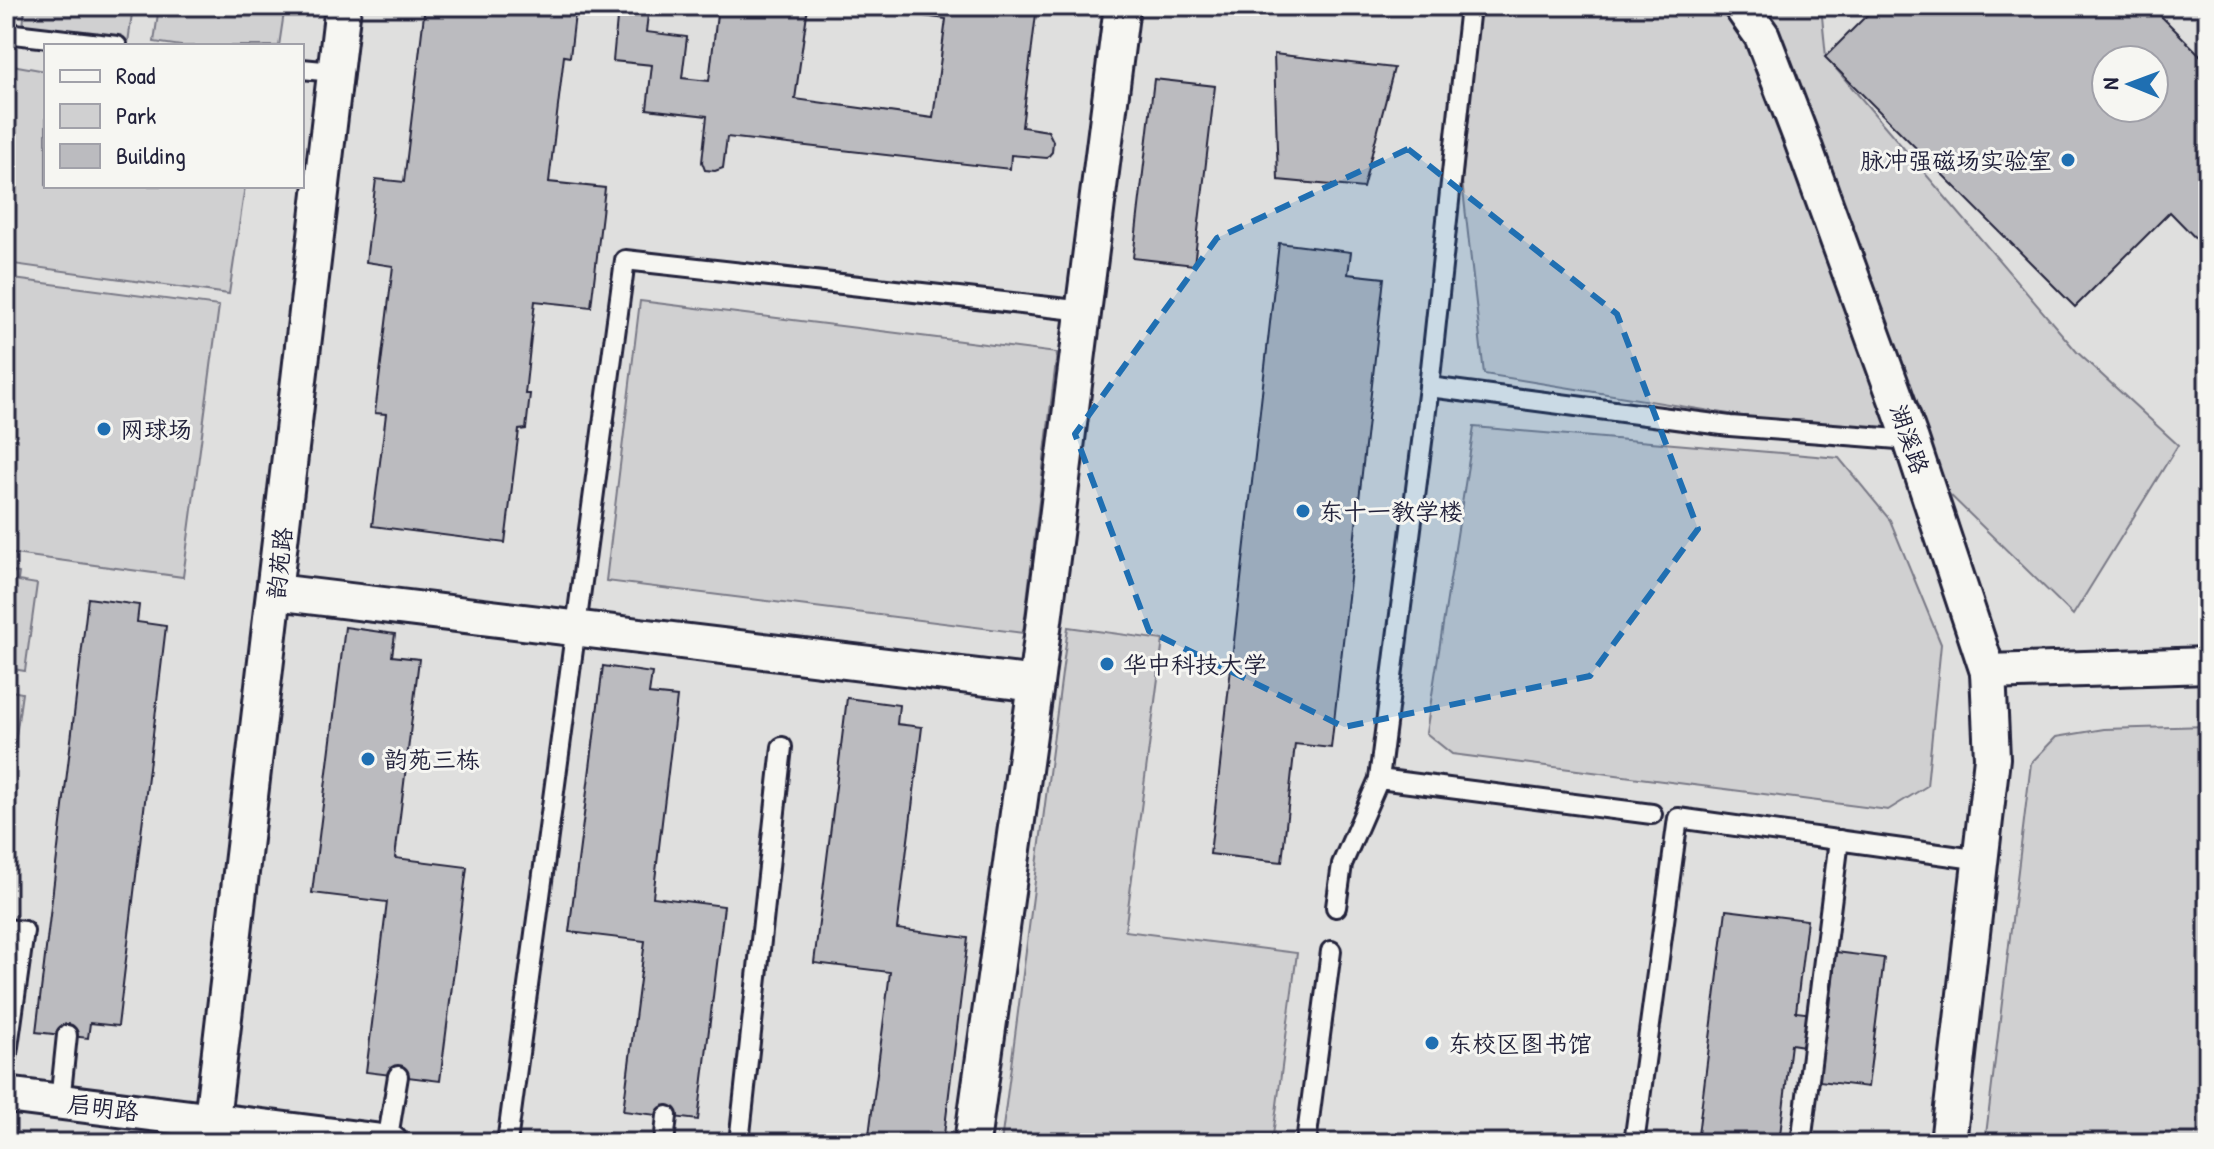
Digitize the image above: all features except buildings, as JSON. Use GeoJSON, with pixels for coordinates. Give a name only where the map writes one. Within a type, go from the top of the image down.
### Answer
{"type":"FeatureCollection","features":[{"type":"Feature","properties":{"kind":"street","name":"韵苑路"},"geometry":{"type":"LineString","coordinates":[[212,1119],[275,592],[318,71],[343,6]]}},
{"type":"Feature","properties":{"kind":"street"},"geometry":{"type":"LineString","coordinates":[[972,1143],[1036,684],[1122,6]]}},
{"type":"Feature","properties":{"kind":"street","name":"湖溪路"},"geometry":{"type":"LineString","coordinates":[[1741,6],[1762,36],[1911,440],[1988,672],[1992,758],[1948,1143]]}},
{"type":"Feature","properties":{"kind":"street"},"geometry":{"type":"LineString","coordinates":[[275,592],[1036,684]]}},
{"type":"Feature","properties":{"kind":"street"},"geometry":{"type":"LineString","coordinates":[[1988,672],[2208,665]]}},
{"type":"Feature","properties":{"kind":"street","name":"启明路"},"geometry":{"type":"LineString","coordinates":[[6,1095],[388,1143]]}},
{"type":"Feature","properties":{"kind":"lane"},"geometry":{"type":"LineString","coordinates":[[1336,907],[1342,864],[1379,779],[1429,387],[1470,6]]}},
{"type":"Feature","properties":{"kind":"lane"},"geometry":{"type":"LineString","coordinates":[[6,33],[100,44]]}},
{"type":"Feature","properties":{"kind":"lane"},"geometry":{"type":"LineString","coordinates":[[507,1143],[625,260],[1085,311]]}},
{"type":"Feature","properties":{"kind":"lane"},"geometry":{"type":"LineString","coordinates":[[1429,387],[1730,426],[1911,440]]}},
{"type":"Feature","properties":{"kind":"lane"},"geometry":{"type":"LineString","coordinates":[[739,1143],[782,747]]}},
{"type":"Feature","properties":{"kind":"lane"},"geometry":{"type":"LineString","coordinates":[[1379,779],[1652,814]]}},
{"type":"Feature","properties":{"kind":"lane"},"geometry":{"type":"LineString","coordinates":[[1634,1143],[1678,818],[1982,860]]}},
{"type":"Feature","properties":{"kind":"lane"},"geometry":{"type":"LineString","coordinates":[[1801,1143],[1839,840]]}},
{"type":"Feature","properties":{"kind":"lane"},"geometry":{"type":"LineString","coordinates":[[6,929],[24,931],[6,1061]]}},
{"type":"Feature","properties":{"kind":"lane"},"geometry":{"type":"LineString","coordinates":[[1306,1143],[1331,951]]}},
{"type":"Feature","properties":{"kind":"lane"},"geometry":{"type":"LineString","coordinates":[[60,1102],[67,1035]]}},
{"type":"Feature","properties":{"kind":"lane"},"geometry":{"type":"LineString","coordinates":[[388,1143],[398,1076]]}},
{"type":"Feature","properties":{"kind":"lane"},"geometry":{"type":"LineString","coordinates":[[664,1143],[667,1116]]}},
{"type":"Feature","properties":{"kind":"highlighted area"},"geometry":{"type":"Polygon","coordinates":[[[1408,149],[1617,314],[1698,529],[1590,676],[1344,727],[1149,631],[1075,434],[1217,238],[1408,149]]]}},
{"type":"Feature","properties":{"kind":"shaded area","name":"华中科技大学"},"geometry":{"type":"Polygon","coordinates":[[[6,6],[2208,6],[2208,1143],[6,1143],[6,6]]]}},
{"type":"Feature","properties":{"kind":"green space"},"geometry":{"type":"Polygon","coordinates":[[[25,6],[133,6],[128,43],[23,28],[25,6]]]}},
{"type":"Feature","properties":{"kind":"green space"},"geometry":{"type":"Polygon","coordinates":[[[159,6],[285,6],[279,44],[154,42],[159,6]]]}},
{"type":"Feature","properties":{"kind":"green space"},"geometry":{"type":"Polygon","coordinates":[[[1480,6],[1821,6],[1826,57],[2077,352],[2178,445],[2073,615],[1895,441],[1484,374],[1462,181],[1480,6]]]}},
{"type":"Feature","properties":{"kind":"green space"},"geometry":{"type":"Polygon","coordinates":[[[6,64],[44,71],[44,188],[245,188],[229,294],[6,263],[6,64]]]}},
{"type":"Feature","properties":{"kind":"green space","name":"网球场"},"geometry":{"type":"Polygon","coordinates":[[[6,278],[219,306],[183,577],[6,553],[6,278]]]}},
{"type":"Feature","properties":{"kind":"green space"},"geometry":{"type":"Polygon","coordinates":[[[640,301],[1057,353],[1023,633],[606,581],[640,301]]]}},
{"type":"Feature","properties":{"kind":"green space"},"geometry":{"type":"Polygon","coordinates":[[[1474,427],[1839,458],[1890,520],[1941,644],[1927,786],[1888,810],[1452,754],[1426,733],[1474,427]]]}},
{"type":"Feature","properties":{"kind":"green space"},"geometry":{"type":"Polygon","coordinates":[[[6,571],[19,573],[18,581],[37,584],[25,671],[7,668],[6,675],[6,571]]]}},
{"type":"Feature","properties":{"kind":"green space"},"geometry":{"type":"Polygon","coordinates":[[[1068,627],[1163,640],[1125,931],[1297,953],[1272,1143],[1001,1143],[1068,627]]]}},
{"type":"Feature","properties":{"kind":"green space"},"geometry":{"type":"Polygon","coordinates":[[[6,690],[22,693],[10,779],[6,779],[6,690]]]}},
{"type":"Feature","properties":{"kind":"green space"},"geometry":{"type":"Polygon","coordinates":[[[2208,726],[2208,1143],[1985,1143],[2031,763],[2056,737],[2104,729],[2208,726]]]}},
{"type":"Feature","properties":{"kind":"place","name":"脉冲强磁场实验室"},"geometry":{"type":"Point","coordinates":[2068,160]}},
{"type":"Feature","properties":{"kind":"place","name":"网球场"},"geometry":{"type":"Point","coordinates":[104,429]}},
{"type":"Feature","properties":{"kind":"place","name":"东十一教学楼"},"geometry":{"type":"Point","coordinates":[1303,511]}},
{"type":"Feature","properties":{"kind":"place","name":"华中科技大学"},"geometry":{"type":"Point","coordinates":[1107,664]}},
{"type":"Feature","properties":{"kind":"place","name":"韵苑三栋"},"geometry":{"type":"Point","coordinates":[368,759]}},
{"type":"Feature","properties":{"kind":"place","name":"东校区图书馆"},"geometry":{"type":"Point","coordinates":[1432,1043]}}]}
